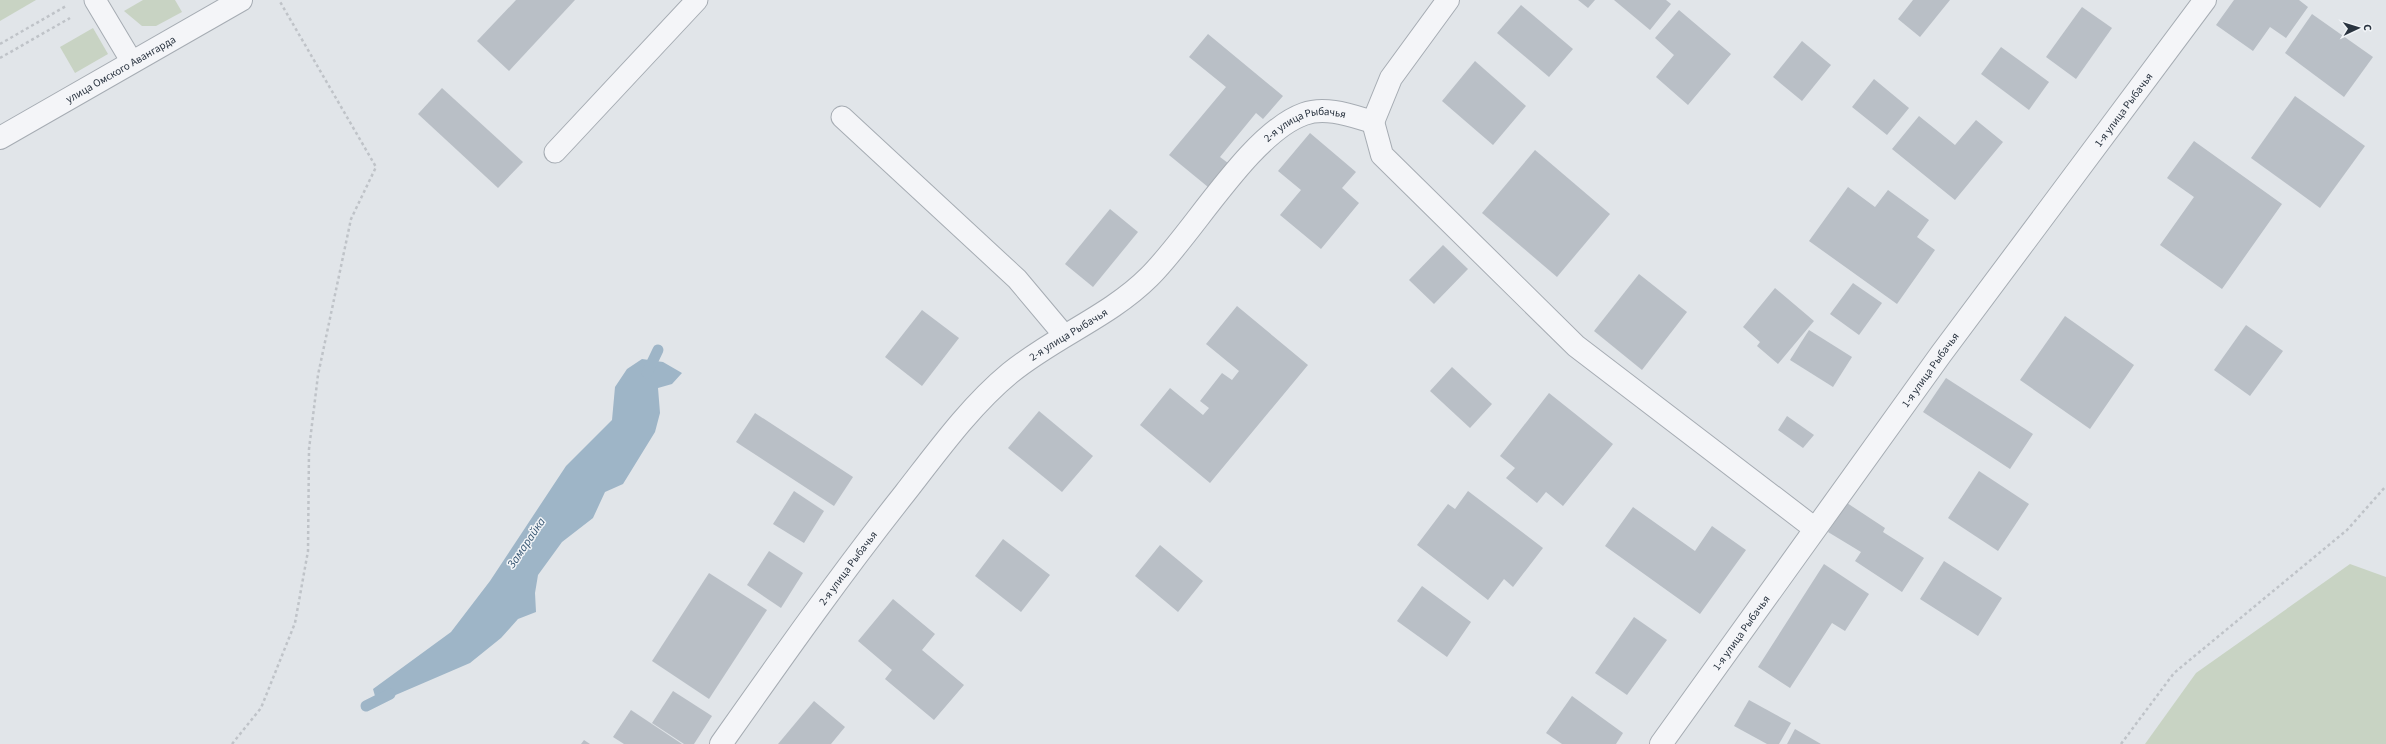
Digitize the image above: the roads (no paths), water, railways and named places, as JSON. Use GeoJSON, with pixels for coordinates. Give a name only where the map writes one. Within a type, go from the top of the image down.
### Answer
{"type":"FeatureCollection","features":[{"type":"Feature","properties":{"kind":"street","name":"улица Омского Авангарда"},"geometry":{"type":"LineString","coordinates":[[0,138],[241,0]]}},
{"type":"Feature","properties":{"kind":"street"},"geometry":{"type":"LineString","coordinates":[[1448,0],[1391,78],[1373,122],[1382,155],[1576,346],[1814,528]]}},
{"type":"Feature","properties":{"kind":"street","name":"1-я улица Рыбачья"},"geometry":{"type":"LineString","coordinates":[[1661,744],[1814,528],[2205,0]]}},
{"type":"Feature","properties":{"kind":"street","name":"2-я улица Рыбачья"},"geometry":{"type":"LineString","coordinates":[[721,744],[837,580],[956,429],[1010,373],[1064,335],[1122,300],[1150,276],[1244,162],[1273,132],[1304,113],[1332,111],[1373,122]]}},
{"type":"Feature","properties":{"kind":"lane"},"geometry":{"type":"LineString","coordinates":[[555,152],[697,0]]}},
{"type":"Feature","properties":{"kind":"lane"},"geometry":{"type":"LineString","coordinates":[[96,2],[132,62]]}},
{"type":"Feature","properties":{"kind":"lane"},"geometry":{"type":"LineString","coordinates":[[842,117],[1017,279],[1064,335]]}},
{"type":"Feature","properties":{"kind":"water"},"geometry":{"type":"Polygon","coordinates":[[[642,359],[663,362],[682,373],[672,384],[658,388],[660,413],[655,432],[623,484],[605,492],[593,518],[562,542],[538,575],[535,593],[536,612],[518,619],[501,638],[470,663],[377,703],[373,689],[451,632],[490,581],[566,466],[612,420],[615,387],[627,369],[642,359]]]}},
{"type":"Feature","properties":{"kind":"waterway","name":"Замарайка"},"geometry":{"type":"LineString","coordinates":[[647,373],[658,350]]}},
{"type":"Feature","properties":{"kind":"waterway","name":"Замарайка"},"geometry":{"type":"LineString","coordinates":[[366,706],[390,694]]}}]}
